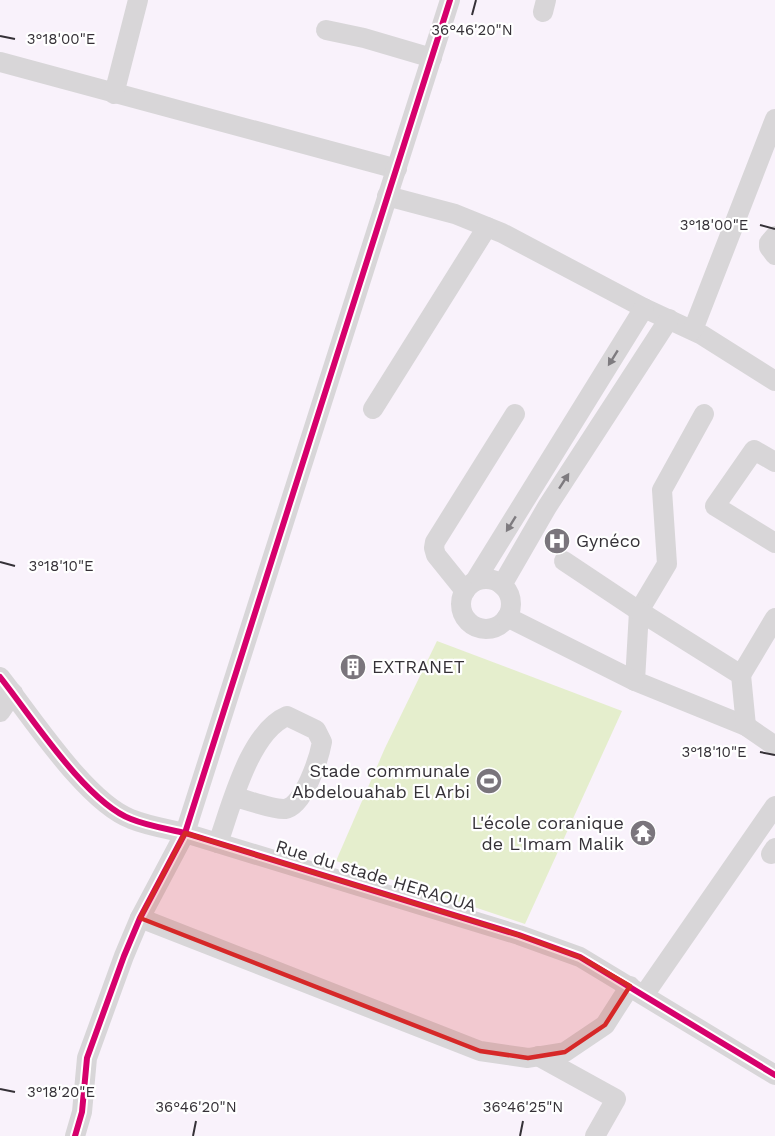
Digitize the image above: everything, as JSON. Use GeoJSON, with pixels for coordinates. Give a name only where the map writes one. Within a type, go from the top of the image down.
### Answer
{"type":"FeatureCollection","features":[{"type":"Feature","properties":{"kind":"street"},"geometry":{"type":"LineString","coordinates":[[114,94],[138,0]]}},
{"type":"Feature","properties":{"kind":"street"},"geometry":{"type":"LineString","coordinates":[[75,1136],[82,1112],[87,1058],[140,918],[185,834],[450,0]]}},
{"type":"Feature","properties":{"kind":"street"},"geometry":{"type":"LineString","coordinates":[[326,30],[364,38],[432,58]]}},
{"type":"Feature","properties":{"kind":"street"},"geometry":{"type":"LineString","coordinates":[[0,62],[397,169]]}},
{"type":"Feature","properties":{"kind":"street"},"geometry":{"type":"LineString","coordinates":[[693,330],[775,119]]}},
{"type":"Feature","properties":{"kind":"street"},"geometry":{"type":"LineString","coordinates":[[387,196],[455,214],[502,233],[644,308],[693,330],[775,381]]}},
{"type":"Feature","properties":{"kind":"street"},"geometry":{"type":"LineString","coordinates":[[373,409],[487,227]]}},
{"type":"Feature","properties":{"kind":"street"},"geometry":{"type":"LineString","coordinates":[[775,236],[768,243],[775,255]]}},
{"type":"Feature","properties":{"kind":"street"},"geometry":{"type":"LineString","coordinates":[[470,586],[489,579],[502,585],[510,597],[511,604],[507,617],[496,627],[482,629],[465,618],[462,611],[462,597],[644,308]]}},
{"type":"Feature","properties":{"kind":"street"},"geometry":{"type":"LineString","coordinates":[[502,585],[548,507],[669,320]]}},
{"type":"Feature","properties":{"kind":"street"},"geometry":{"type":"LineString","coordinates":[[470,586],[436,555],[435,542],[515,414]]}},
{"type":"Feature","properties":{"kind":"street"},"geometry":{"type":"LineString","coordinates":[[635,681],[639,611],[667,564],[662,490],[704,414]]}},
{"type":"Feature","properties":{"kind":"street"},"geometry":{"type":"LineString","coordinates":[[775,462],[754,450],[715,506],[775,543]]}},
{"type":"Feature","properties":{"kind":"street"},"geometry":{"type":"LineString","coordinates":[[564,561],[741,675]]}},
{"type":"Feature","properties":{"kind":"street"},"geometry":{"type":"LineString","coordinates":[[507,617],[635,681],[746,726],[775,746]]}},
{"type":"Feature","properties":{"kind":"street"},"geometry":{"type":"LineString","coordinates":[[746,726],[741,675],[775,618]]}},
{"type":"Feature","properties":{"kind":"street","name":"Rue du stade HERAOUA"},"geometry":{"type":"LineString","coordinates":[[0,677],[60,756],[100,799],[130,819],[218,843],[519,935],[580,957],[775,1075]]}},
{"type":"Feature","properties":{"kind":"street"},"geometry":{"type":"LineString","coordinates":[[0,712],[13,693]]}},
{"type":"Feature","properties":{"kind":"street"},"geometry":{"type":"LineString","coordinates":[[218,843],[235,797],[249,760],[268,729],[279,719],[287,716],[316,730],[322,742],[318,760],[302,795],[294,806],[283,809],[235,797]]}},
{"type":"Feature","properties":{"kind":"street"},"geometry":{"type":"LineString","coordinates":[[140,918],[480,1051],[528,1058],[565,1052],[605,1025],[637,990],[775,806]]}},
{"type":"Feature","properties":{"kind":"street"},"geometry":{"type":"LineString","coordinates":[[538,1056],[616,1099],[595,1136]]}},
{"type":"Feature","properties":{"kind":"highlighted area"},"geometry":{"type":"Polygon","coordinates":[[[185,833],[519,935],[580,957],[630,986],[605,1025],[565,1052],[528,1058],[480,1051],[140,918],[185,833]]]}},
{"type":"Feature","properties":{"kind":"green space","name":"Stade communale Abdelouahab El Arbi"},"geometry":{"type":"Polygon","coordinates":[[[437,641],[622,711],[525,924],[336,861],[385,748],[437,641]]]}},
{"type":"Feature","properties":{"kind":"cycle path"},"geometry":{"type":"LineString","coordinates":[[75,1136],[82,1112],[87,1058],[140,918],[185,833],[450,0]]}},
{"type":"Feature","properties":{"kind":"cycle path"},"geometry":{"type":"LineString","coordinates":[[0,677],[78,777],[114,810],[131,819],[185,833],[519,935],[580,957],[775,1075]]}},
{"type":"Feature","properties":{"kind":"place","name":"Gynéco"},"geometry":{"type":"Point","coordinates":[557,541]}},
{"type":"Feature","properties":{"kind":"place","name":"EXTRANET"},"geometry":{"type":"Point","coordinates":[353,667]}},
{"type":"Feature","properties":{"kind":"place","name":"Stade communale Abdelouahab El Arbi"},"geometry":{"type":"Point","coordinates":[489,781]}},
{"type":"Feature","properties":{"kind":"place","name":"L'école coranique de L'Imam Malik"},"geometry":{"type":"Point","coordinates":[643,833]}}]}
